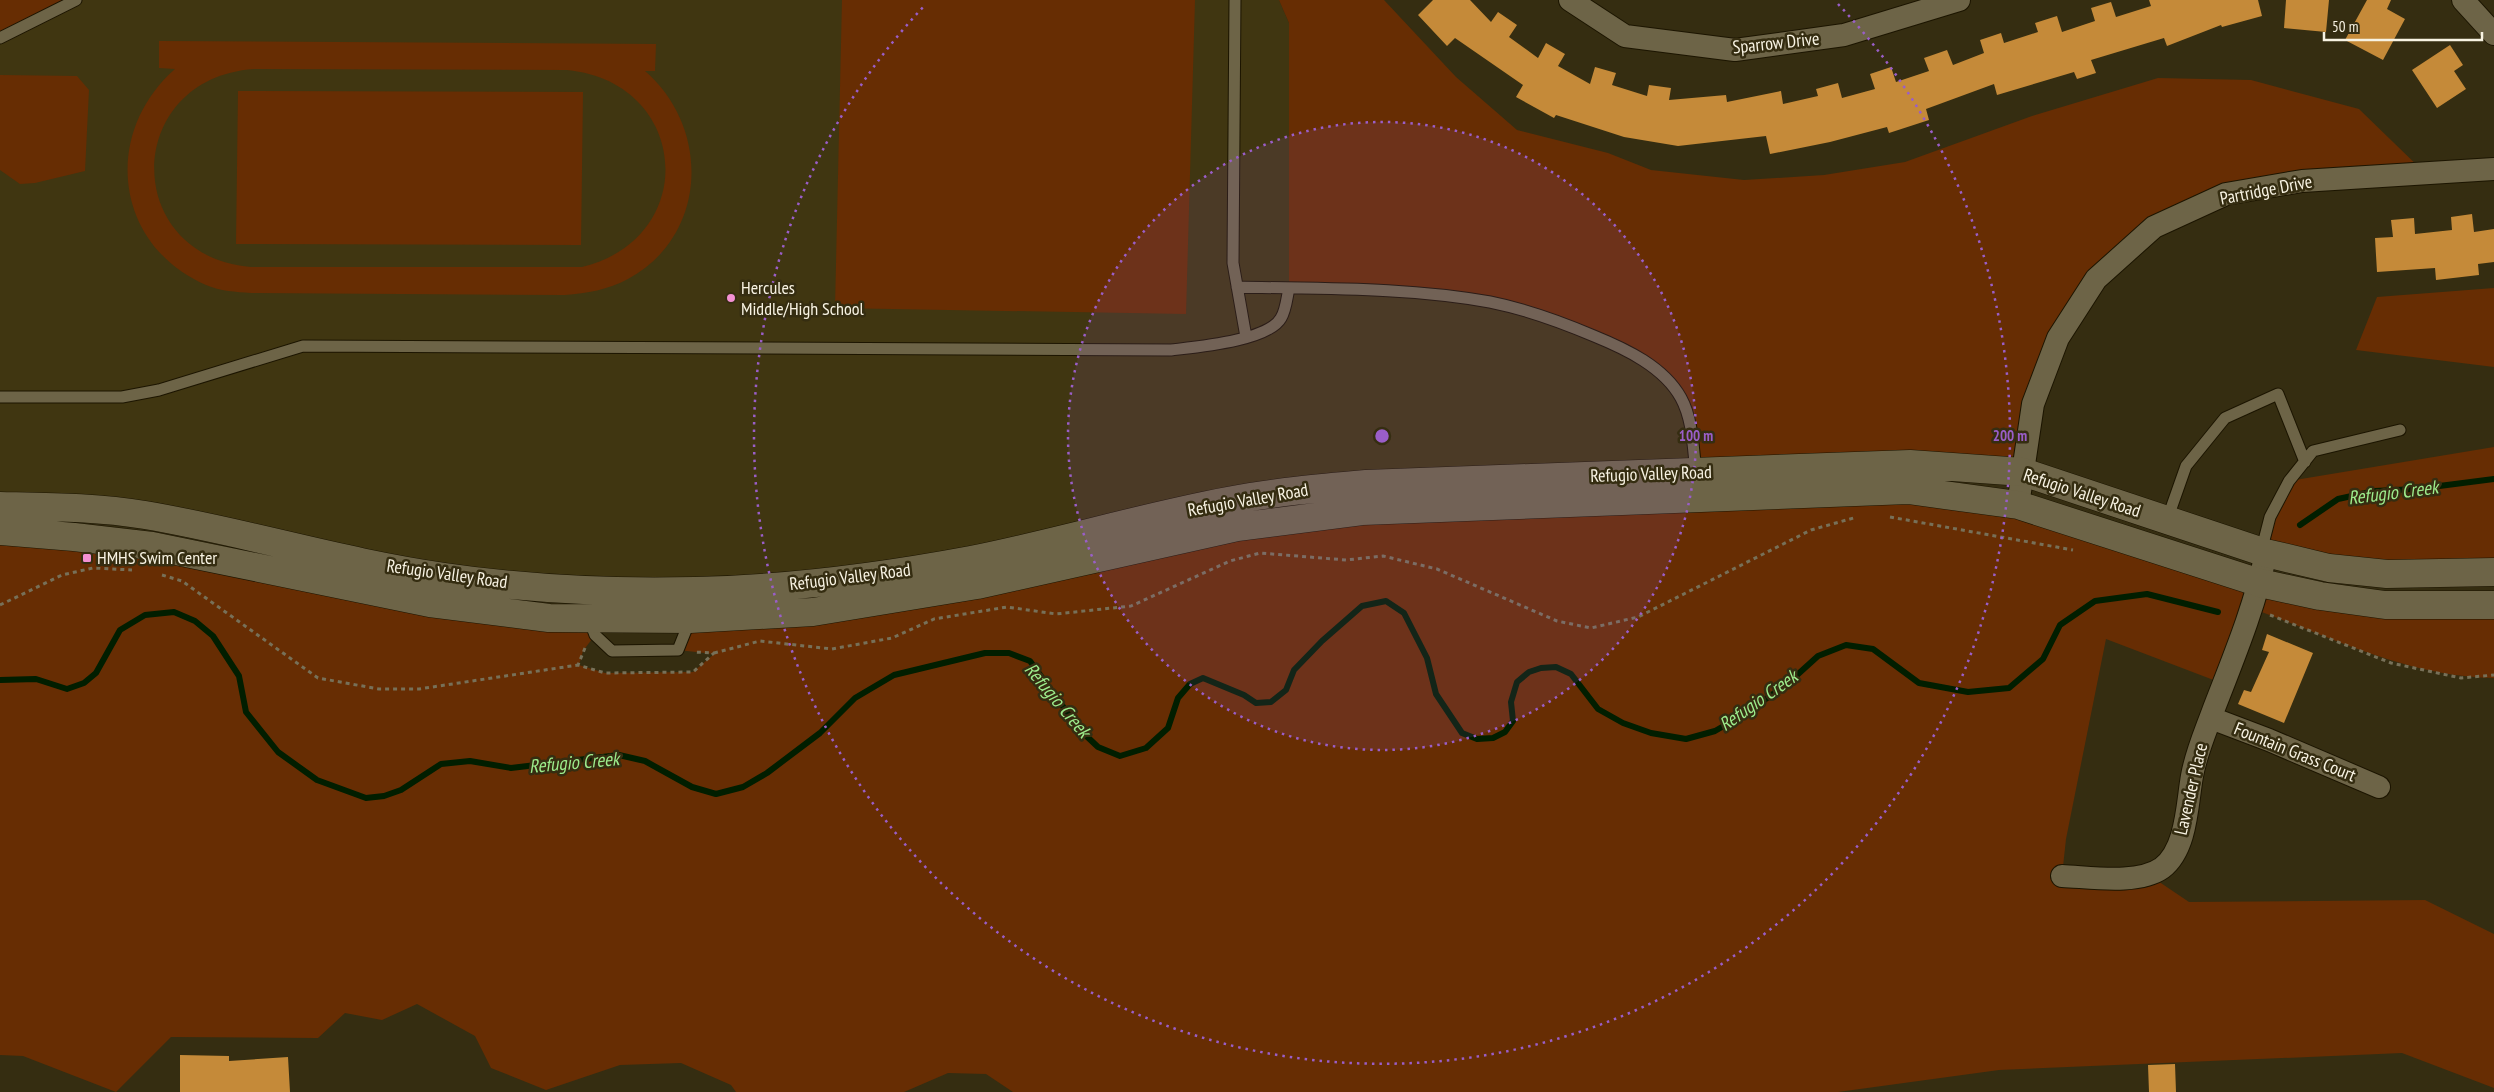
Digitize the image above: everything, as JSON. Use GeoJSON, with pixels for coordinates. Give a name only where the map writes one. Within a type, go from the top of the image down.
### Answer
{"type":"FeatureCollection","features":[{"type":"Feature","properties":{"kind":"street","name":"Sparrow Drive"},"geometry":{"type":"LineString","coordinates":[[1570,0],[1625,36],[1735,50],[1844,35],[1959,0]]}},
{"type":"Feature","properties":{"kind":"street"},"geometry":{"type":"LineString","coordinates":[[2463,0],[2494,34]]}},
{"type":"Feature","properties":{"kind":"street","name":"Partridge Drive"},"geometry":{"type":"LineString","coordinates":[[2018,505],[2033,404],[2058,338],[2096,279],[2154,227],[2226,194],[2283,184],[2302,181],[2494,169]]}},
{"type":"Feature","properties":{"kind":"street","name":"Refugio Valley Road"},"geometry":{"type":"LineString","coordinates":[[0,531],[152,546],[430,603],[549,618],[590,604],[696,591],[803,585],[889,574],[973,559],[1226,501],[1296,490],[1366,484],[1910,464],[2023,472],[2264,552],[2329,568],[2387,574],[2494,572]]}},
{"type":"Feature","properties":{"kind":"street","name":"Refugio Valley Road"},"geometry":{"type":"LineString","coordinates":[[0,506],[82,508],[143,515],[323,554],[590,604],[690,619],[813,612],[977,584],[1237,527],[1362,511],[1908,490],[2018,505],[2256,595],[2320,596],[2385,605],[2494,604]]}},
{"type":"Feature","properties":{"kind":"street","name":"Lavender Place"},"geometry":{"type":"LineString","coordinates":[[2062,876],[2138,878],[2154,872],[2166,864],[2172,857],[2181,835],[2200,742],[2211,718],[2256,595],[2264,552]]}},
{"type":"Feature","properties":{"kind":"street","name":"Fountain Grass Court"},"geometry":{"type":"LineString","coordinates":[[2211,718],[2269,740],[2379,787]]}},
{"type":"Feature","properties":{"kind":"lane"},"geometry":{"type":"LineString","coordinates":[[0,38],[76,0]]}},
{"type":"Feature","properties":{"kind":"lane"},"geometry":{"type":"LineString","coordinates":[[1235,0],[1233,263],[1246,337]]}},
{"type":"Feature","properties":{"kind":"lane"},"geometry":{"type":"LineString","coordinates":[[1237,287],[1368,289],[1432,293],[1492,302],[1536,314],[1618,346],[1648,364],[1668,380],[1682,399],[1691,429],[1696,472]]}},
{"type":"Feature","properties":{"kind":"lane"},"geometry":{"type":"LineString","coordinates":[[0,397],[122,396],[159,390],[303,346],[1172,350],[1218,344],[1265,332],[1282,318],[1289,288]]}},
{"type":"Feature","properties":{"kind":"lane"},"geometry":{"type":"LineString","coordinates":[[2167,520],[2186,466],[2224,418],[2278,394],[2305,462]]}},
{"type":"Feature","properties":{"kind":"lane"},"geometry":{"type":"LineString","coordinates":[[2264,552],[2270,517],[2289,482],[2314,451],[2400,430]]}},
{"type":"Feature","properties":{"kind":"path"},"geometry":{"type":"LineString","coordinates":[[714,653],[760,641],[832,649],[892,638],[934,619],[1007,607],[1056,614],[1131,606],[1230,561],[1260,553],[1346,560],[1383,556],[1437,569],[1557,621],[1591,628],[1638,617],[1811,530],[1864,516]]}},
{"type":"Feature","properties":{"kind":"path"},"geometry":{"type":"LineString","coordinates":[[1888,516],[2077,551]]}},
{"type":"Feature","properties":{"kind":"path"},"geometry":{"type":"LineString","coordinates":[[0,605],[62,575],[93,568],[140,570]]}},
{"type":"Feature","properties":{"kind":"path"},"geometry":{"type":"LineString","coordinates":[[157,573],[182,581],[318,678],[379,688],[419,689],[578,665]]}},
{"type":"Feature","properties":{"kind":"path"},"geometry":{"type":"LineString","coordinates":[[2256,595],[2391,662],[2461,678],[2494,676]]}},
{"type":"Feature","properties":{"kind":"shaded area"},"geometry":{"type":"Polygon","coordinates":[[[0,0],[76,0],[0,38],[0,0]]]}},
{"type":"Feature","properties":{"kind":"shaded area","name":"Hercules Middle/High School"},"geometry":{"type":"Polygon","coordinates":[[[76,0],[1279,0],[1289,23],[1368,289],[1536,314],[1648,364],[1682,399],[1696,472],[1366,484],[973,559],[592,590],[0,506],[0,38],[76,0]]]}},
{"type":"Feature","properties":{"kind":"shaded area"},"geometry":{"type":"Polygon","coordinates":[[[842,0],[1195,0],[1186,314],[835,308],[842,0]]]}},
{"type":"Feature","properties":{"kind":"shaded area"},"geometry":{"type":"Polygon","coordinates":[[[1279,0],[1384,0],[1456,77],[1517,130],[1608,153],[1651,170],[1744,180],[1824,175],[1905,162],[2032,116],[2158,78],[2251,80],[2359,109],[2426,174],[2302,181],[2154,227],[2058,338],[2023,472],[1696,472],[1691,429],[1668,380],[1618,346],[1492,302],[1289,288],[1289,23],[1279,0]]]}},
{"type":"Feature","properties":{"kind":"shaded area"},"geometry":{"type":"Polygon","coordinates":[[[159,41],[656,44],[655,71],[645,71],[666,95],[681,121],[690,151],[691,180],[686,209],[674,236],[654,260],[620,283],[589,292],[565,295],[251,293],[217,289],[206,285],[175,267],[152,243],[137,216],[129,186],[128,155],[136,124],[152,95],[175,69],[159,68],[159,41]],[[254,69],[211,80],[180,102],[161,133],[154,167],[160,202],[178,233],[208,256],[251,267],[582,267],[621,251],[647,226],[662,195],[665,162],[657,130],[638,102],[608,81],[567,70],[254,69]]]}},
{"type":"Feature","properties":{"kind":"shaded area"},"geometry":{"type":"Polygon","coordinates":[[[0,75],[77,76],[89,90],[85,171],[35,183],[20,184],[0,170],[0,75]]]}},
{"type":"Feature","properties":{"kind":"shaded area"},"geometry":{"type":"Polygon","coordinates":[[[238,91],[583,92],[581,245],[236,244],[238,91]]]}},
{"type":"Feature","properties":{"kind":"shaded area"},"geometry":{"type":"Polygon","coordinates":[[[2494,288],[2494,367],[2356,350],[2377,297],[2494,288]]]}},
{"type":"Feature","properties":{"kind":"shaded area"},"geometry":{"type":"Polygon","coordinates":[[[2494,447],[2494,572],[2266,553],[2270,517],[2289,481],[2494,447]]]}},
{"type":"Feature","properties":{"kind":"shaded area"},"geometry":{"type":"Polygon","coordinates":[[[1908,490],[2260,583],[2494,605],[2494,678],[2462,676],[2400,663],[2340,643],[2251,608],[2224,684],[2106,639],[2066,839],[2062,876],[2149,875],[2189,902],[2425,900],[2494,934],[2494,1088],[2402,1053],[1999,1070],[1838,1092],[1013,1092],[986,1074],[948,1073],[904,1092],[736,1092],[731,1085],[681,1063],[620,1065],[546,1090],[491,1068],[475,1036],[417,1004],[382,1020],[345,1013],[318,1038],[171,1037],[116,1092],[23,1056],[0,1055],[0,531],[589,618],[595,635],[583,651],[579,665],[605,673],[693,672],[714,654],[678,650],[690,619],[1237,527],[1908,490]]]}},
{"type":"Feature","properties":{"kind":"building"},"geometry":{"type":"Polygon","coordinates":[[[1433,0],[1470,0],[1491,22],[1498,12],[1517,25],[1509,37],[1538,58],[1546,43],[1565,54],[1558,66],[1590,84],[1595,67],[1616,73],[1612,85],[1647,96],[1649,85],[1671,88],[1669,100],[1726,95],[1727,102],[1781,91],[1783,104],[1818,96],[1816,89],[1838,83],[1842,98],[1875,89],[1870,74],[1891,67],[1896,82],[1929,71],[1924,58],[1947,50],[1953,65],[1984,53],[1980,40],[2001,33],[2004,43],[2038,32],[2035,23],[2057,16],[2062,32],[2095,21],[2091,8],[2111,2],[2116,17],[2151,6],[2149,0],[2258,0],[2262,16],[2222,27],[2221,25],[2167,46],[2164,38],[2091,60],[2096,73],[2077,79],[2074,72],[1997,95],[1994,84],[1926,109],[1929,120],[1889,133],[1887,127],[1830,142],[1770,154],[1766,136],[1678,146],[1624,137],[1556,115],[1554,118],[1516,97],[1523,85],[1455,38],[1447,46],[1418,15],[1433,0]]]}},
{"type":"Feature","properties":{"kind":"building"},"geometry":{"type":"Polygon","coordinates":[[[2286,0],[2329,0],[2326,32],[2284,28],[2286,0]]]}},
{"type":"Feature","properties":{"kind":"building"},"geometry":{"type":"Polygon","coordinates":[[[2367,0],[2391,0],[2387,9],[2405,19],[2383,60],[2345,40],[2367,0]]]}},
{"type":"Feature","properties":{"kind":"building"},"geometry":{"type":"Polygon","coordinates":[[[2450,45],[2463,65],[2454,71],[2466,89],[2437,108],[2412,70],[2450,45]]]}},
{"type":"Feature","properties":{"kind":"building"},"geometry":{"type":"Polygon","coordinates":[[[2472,214],[2474,232],[2494,229],[2494,262],[2478,264],[2479,275],[2436,280],[2435,268],[2377,272],[2375,238],[2393,237],[2391,220],[2414,218],[2415,234],[2452,230],[2451,217],[2472,214]]]}},
{"type":"Feature","properties":{"kind":"building"},"geometry":{"type":"Polygon","coordinates":[[[2267,634],[2313,653],[2284,723],[2238,704],[2244,690],[2251,692],[2269,652],[2262,650],[2267,634]]]}},
{"type":"Feature","properties":{"kind":"building"},"geometry":{"type":"Polygon","coordinates":[[[180,1055],[229,1056],[229,1061],[288,1057],[290,1092],[180,1092],[180,1055]]]}},
{"type":"Feature","properties":{"kind":"building"},"geometry":{"type":"Polygon","coordinates":[[[2175,1064],[2176,1092],[2149,1092],[2148,1065],[2175,1064]]]}},
{"type":"Feature","properties":{"kind":"waterway","name":"Refugio Creek"},"geometry":{"type":"LineString","coordinates":[[2300,525],[2338,499],[2375,491],[2416,489],[2494,479]]}},
{"type":"Feature","properties":{"kind":"waterway","name":"Refugio Creek"},"geometry":{"type":"LineString","coordinates":[[0,680],[36,679],[67,689],[84,683],[96,673],[120,630],[145,615],[174,612],[195,621],[213,636],[239,676],[246,712],[278,752],[317,780],[366,798],[384,796],[401,790],[441,764],[470,761],[511,768],[619,755],[645,761],[692,787],[716,794],[743,787],[767,773],[820,733],[855,698],[894,675],[985,653],[1009,653],[1030,661],[1080,730],[1098,747],[1120,756],[1146,748],[1168,728],[1178,698],[1190,684],[1203,678],[1244,695],[1256,703],[1271,702],[1286,690],[1294,670],[1322,641],[1362,606],[1386,601],[1404,613],[1427,658],[1436,694],[1462,733],[1477,739],[1493,738],[1505,732],[1513,721],[1511,702],[1517,682],[1529,672],[1541,668],[1556,667],[1571,674],[1598,709],[1623,723],[1651,733],[1686,739],[1715,731],[1741,716],[1786,685],[1818,656],[1846,645],[1873,649],[1919,683],[1968,692],[2009,688],[2043,659],[2060,625],[2095,601],[2147,594],[2218,612]]}},
{"type":"Feature","properties":{"kind":"place","name":"Hercules Middle/High School"},"geometry":{"type":"Point","coordinates":[731,298]}},
{"type":"Feature","properties":{"kind":"place","name":"HMHS Swim Center"},"geometry":{"type":"Point","coordinates":[87,558]}}]}
